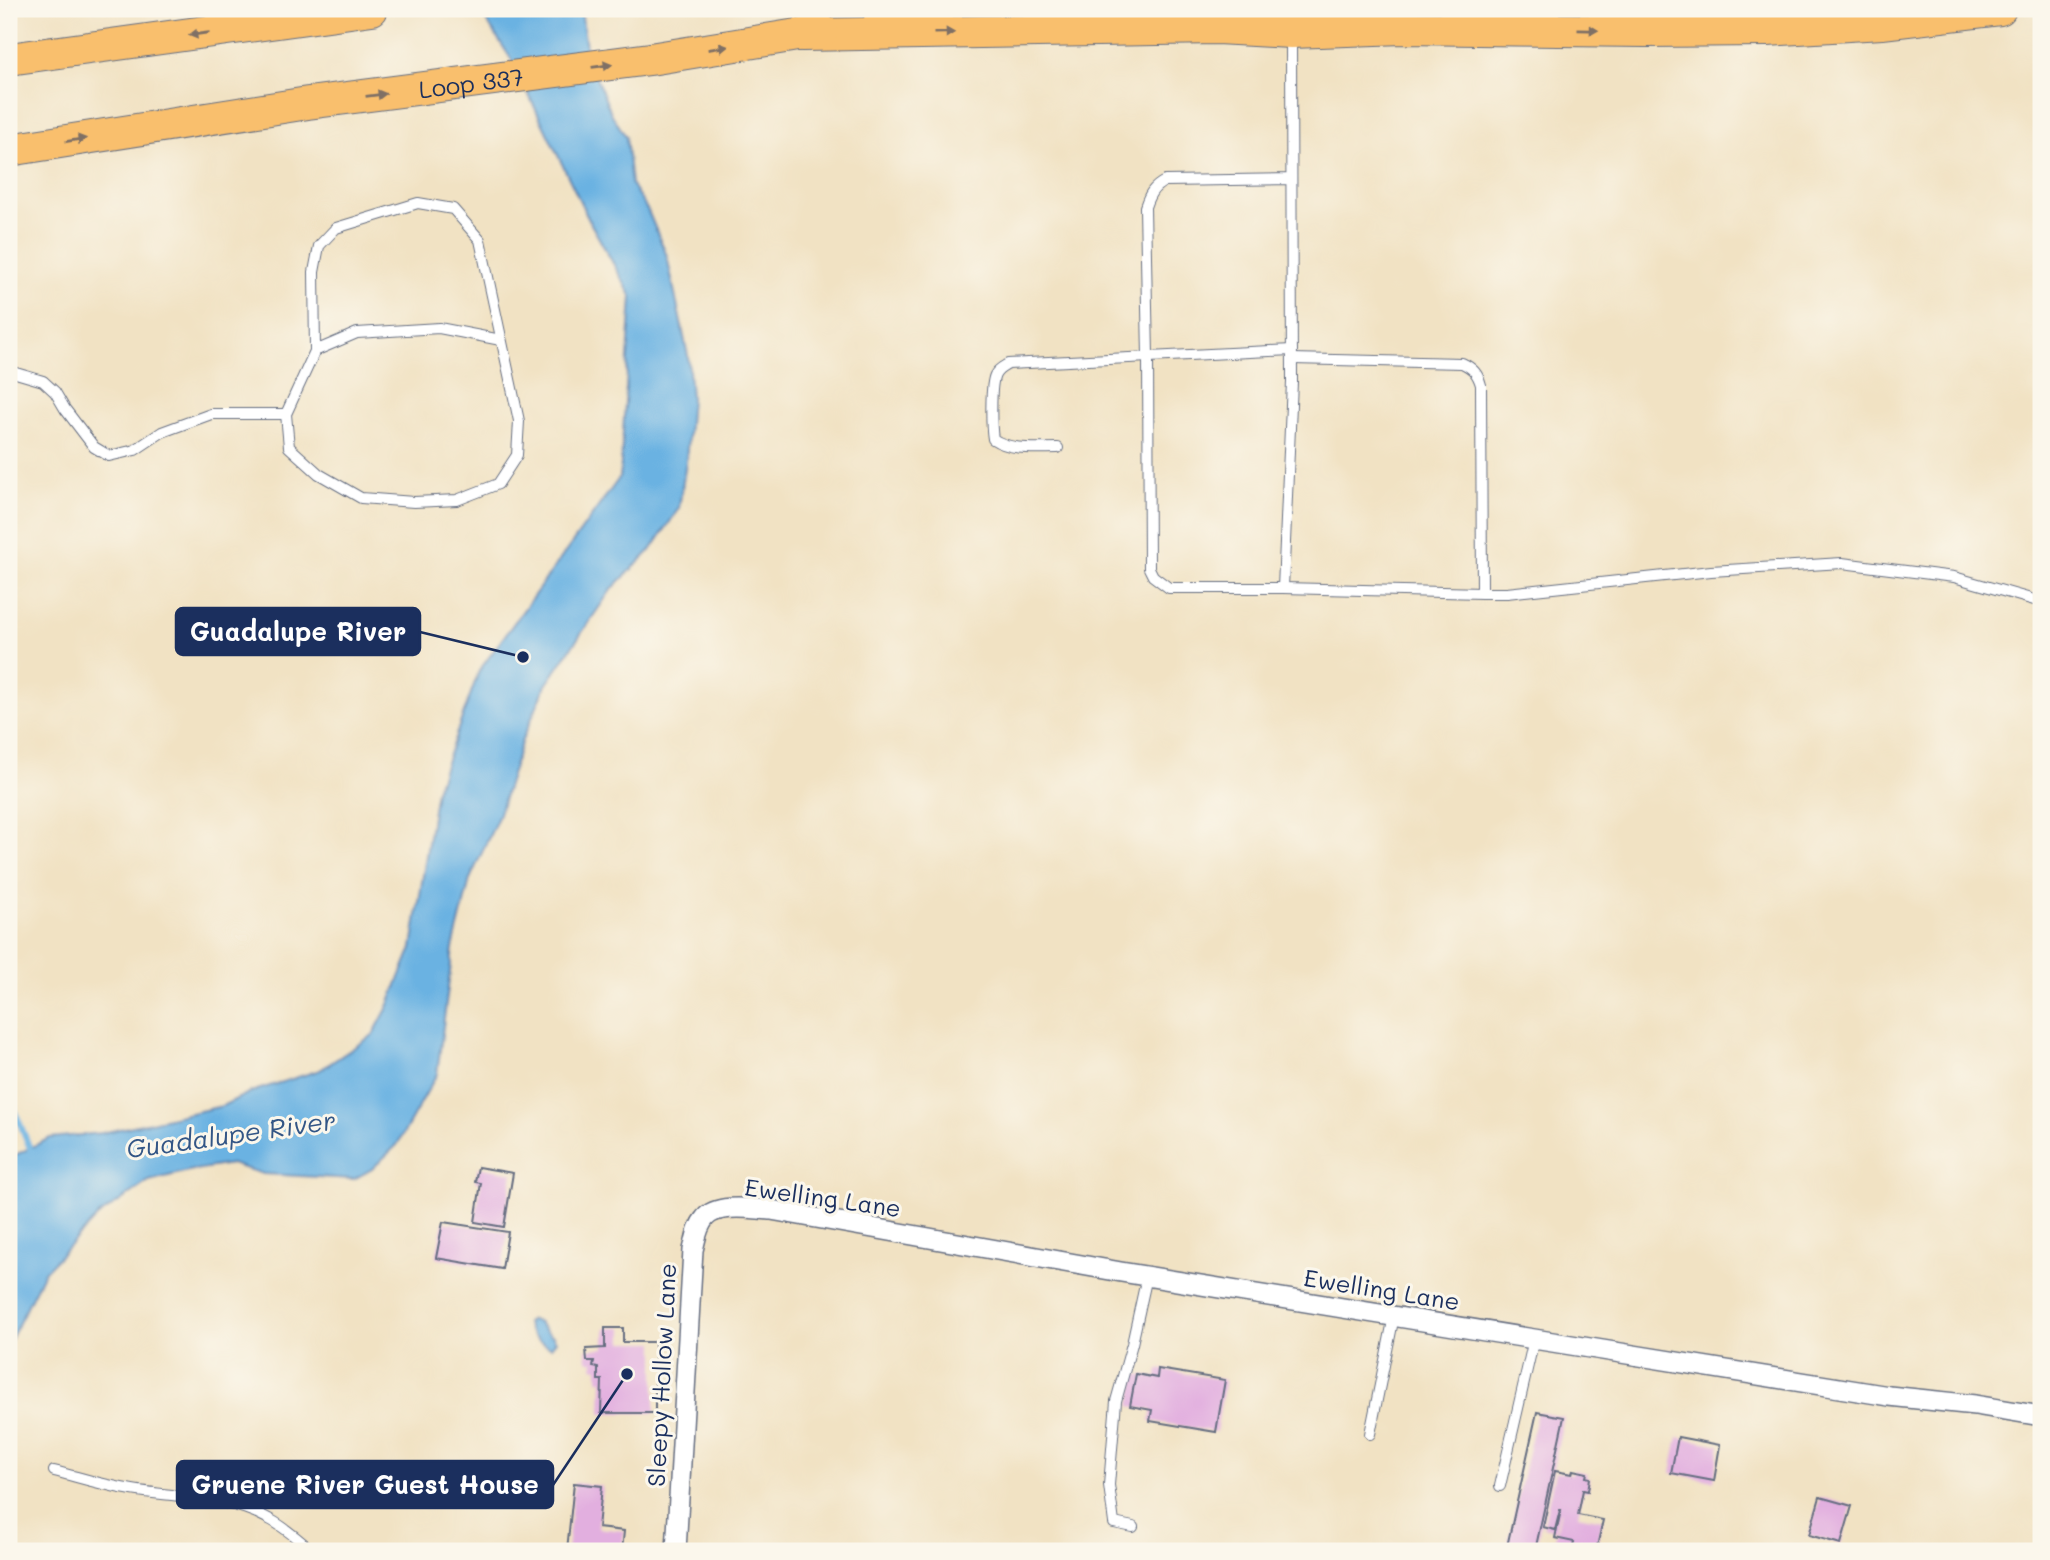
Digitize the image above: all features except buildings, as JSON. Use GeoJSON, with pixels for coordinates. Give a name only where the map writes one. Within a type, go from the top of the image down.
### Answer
{"type":"FeatureCollection","features":[{"type":"Feature","properties":{"kind":"main road"},"geometry":{"type":"LineString","coordinates":[[9,59],[373,9]]}},
{"type":"Feature","properties":{"kind":"main road","name":"Loop 337"},"geometry":{"type":"LineString","coordinates":[[9,150],[308,103],[650,59],[802,35],[933,9]]}},
{"type":"Feature","properties":{"kind":"main road"},"geometry":{"type":"LineString","coordinates":[[802,35],[1217,28],[1291,32],[1403,28],[1767,30],[1882,23],[2000,9]]}},
{"type":"Feature","properties":{"kind":"main road"},"geometry":{"type":"LineString","coordinates":[[9,46],[88,34],[109,46]]}},
{"type":"Feature","properties":{"kind":"street","name":"Ewelling Lane"},"geometry":{"type":"LineString","coordinates":[[716,1210],[771,1210],[1147,1276],[1534,1339],[1889,1396],[1975,1405],[2041,1416]]}},
{"type":"Feature","properties":{"kind":"street","name":"Sleepy Hollow Lane"},"geometry":{"type":"LineString","coordinates":[[676,1551],[693,1250],[698,1228],[706,1217],[716,1210]]}},
{"type":"Feature","properties":{"kind":"lane"},"geometry":{"type":"LineString","coordinates":[[1283,588],[1292,354],[1291,32]]}},
{"type":"Feature","properties":{"kind":"lane"},"geometry":{"type":"LineString","coordinates":[[1292,179],[1165,181],[1152,190],[1145,207],[1149,568],[1153,576],[1169,588],[1507,593],[1711,571],[1842,563],[1954,577],[2041,602]]}},
{"type":"Feature","properties":{"kind":"lane"},"geometry":{"type":"LineString","coordinates":[[418,203],[453,209],[480,240],[519,421],[517,455],[498,484],[457,500],[414,502],[361,498],[318,474],[289,446],[286,414],[314,351],[314,272],[319,246],[335,228],[418,203]]}},
{"type":"Feature","properties":{"kind":"lane"},"geometry":{"type":"LineString","coordinates":[[314,351],[356,333],[439,328],[501,340]]}},
{"type":"Feature","properties":{"kind":"lane"},"geometry":{"type":"LineString","coordinates":[[1058,448],[1011,447],[993,439],[993,377],[999,369],[1008,364],[1292,354],[1462,363],[1471,367],[1481,385],[1482,593]]}},
{"type":"Feature","properties":{"kind":"lane"},"geometry":{"type":"LineString","coordinates":[[9,371],[43,381],[55,392],[94,447],[109,456],[135,450],[162,432],[211,414],[286,414]]}},
{"type":"Feature","properties":{"kind":"lane"},"geometry":{"type":"LineString","coordinates":[[1133,1527],[1114,1523],[1109,1485],[1116,1401],[1147,1276]]}},
{"type":"Feature","properties":{"kind":"lane"},"geometry":{"type":"LineString","coordinates":[[1370,1434],[1394,1316]]}},
{"type":"Feature","properties":{"kind":"lane"},"geometry":{"type":"LineString","coordinates":[[1500,1486],[1534,1339]]}},
{"type":"Feature","properties":{"kind":"lane"},"geometry":{"type":"LineString","coordinates":[[54,1471],[128,1489],[188,1496],[239,1507],[269,1518],[312,1551]]}},
{"type":"Feature","properties":{"kind":"water"},"geometry":{"type":"Polygon","coordinates":[[[479,9],[581,9],[587,56],[611,113],[626,137],[631,184],[648,211],[667,256],[688,356],[691,398],[679,508],[652,549],[611,590],[546,685],[522,740],[498,817],[470,879],[453,948],[437,1074],[397,1145],[372,1169],[354,1179],[263,1174],[231,1164],[149,1181],[97,1217],[44,1272],[9,1343],[9,1158],[50,1138],[102,1133],[222,1106],[251,1092],[320,1070],[373,1035],[388,1007],[412,948],[436,790],[479,671],[620,477],[632,297],[591,224],[513,62],[479,9]]]}},
{"type":"Feature","properties":{"kind":"water"},"geometry":{"type":"Polygon","coordinates":[[[531,1320],[538,1322],[553,1336],[556,1341],[551,1347],[532,1334],[527,1323],[531,1320]]]}},
{"type":"Feature","properties":{"kind":"waterway"},"geometry":{"type":"LineString","coordinates":[[9,1096],[33,1156]]}},
{"type":"Feature","properties":{"kind":"place","name":"Guadalupe River"},"geometry":{"type":"Point","coordinates":[523,657]}},
{"type":"Feature","properties":{"kind":"place","name":"Gruene River Guest House"},"geometry":{"type":"Point","coordinates":[627,1374]}}]}
